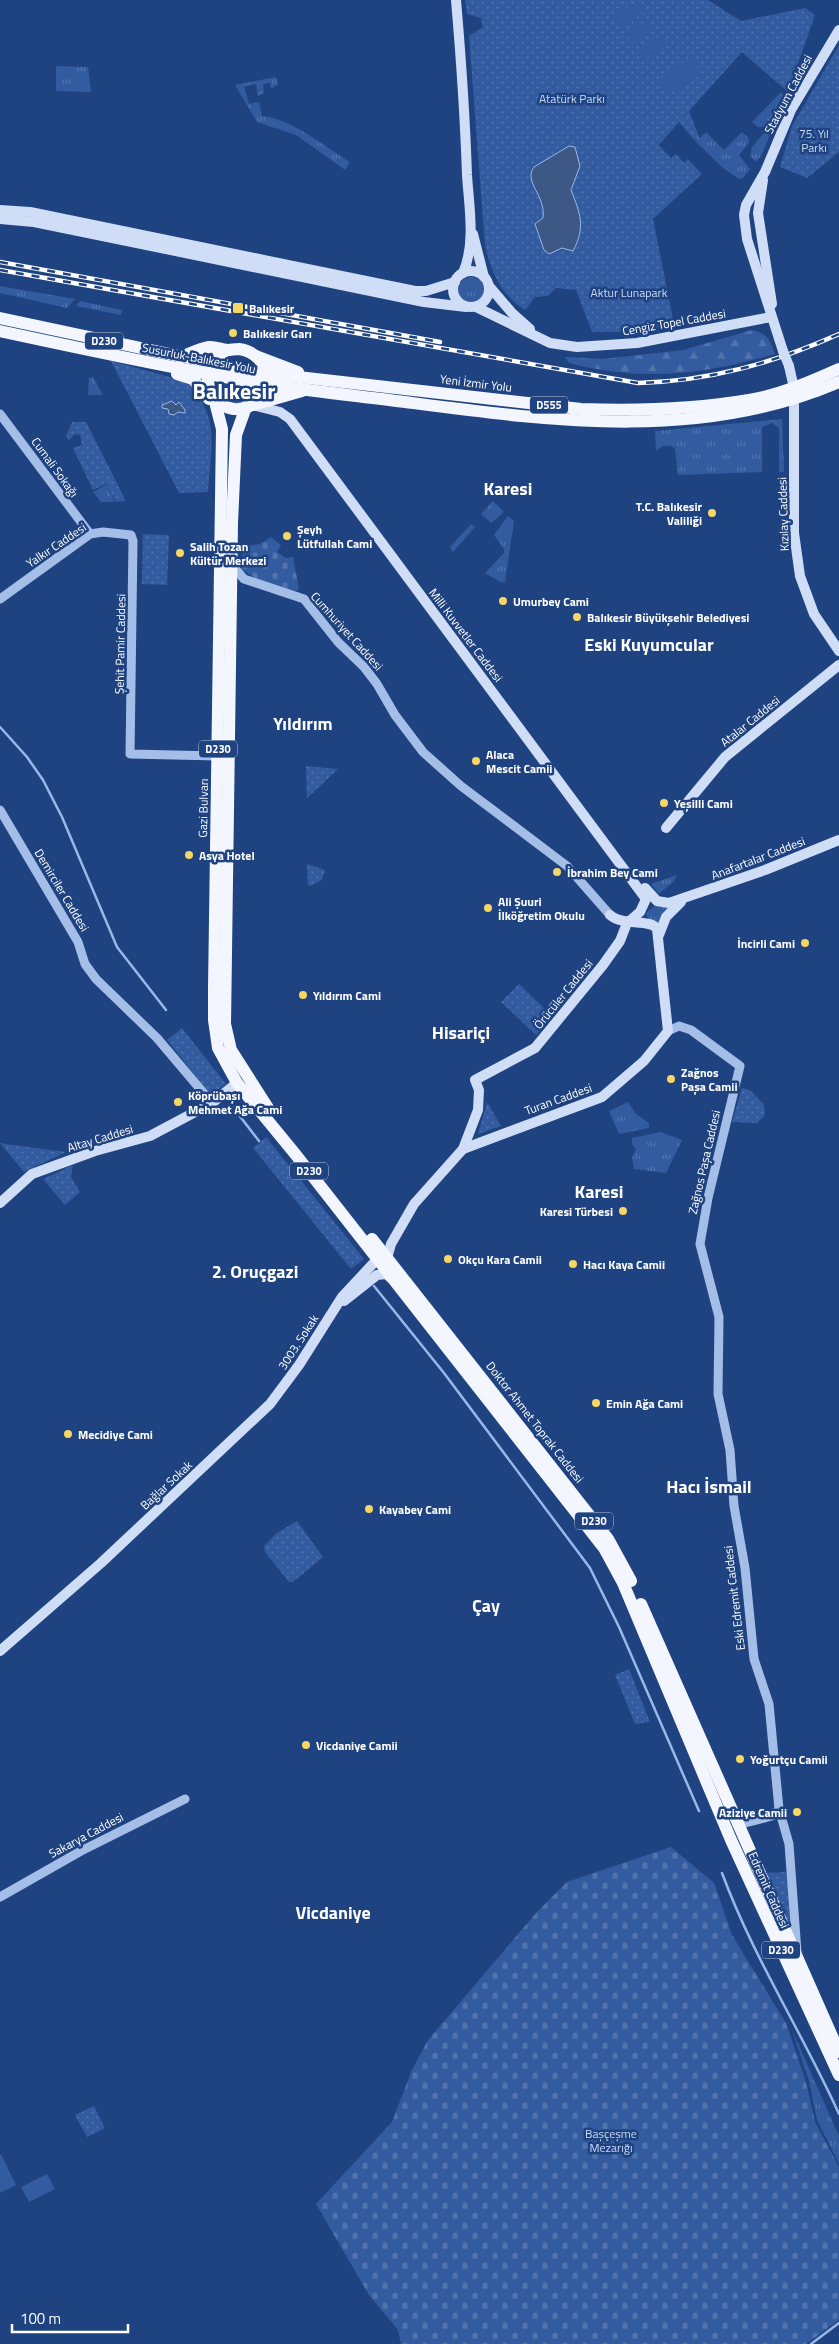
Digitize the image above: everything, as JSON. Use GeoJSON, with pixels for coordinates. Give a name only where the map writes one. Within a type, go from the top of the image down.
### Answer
{"type":"FeatureCollection","features":[{"type":"Feature","properties":{"kind":"highway","name":"Susurluk-Balıkesir Yolu"},"geometry":{"type":"LineString","coordinates":[[0,318],[178,357],[209,367]]}},
{"type":"Feature","properties":{"kind":"highway","name":"Susurluk-Balıkesir Yolu"},"geometry":{"type":"LineString","coordinates":[[0,331],[120,357],[209,367],[262,376],[306,390]]}},
{"type":"Feature","properties":{"kind":"highway"},"geometry":{"type":"LineString","coordinates":[[178,357],[207,347],[227,350],[237,349],[314,378]]}},
{"type":"Feature","properties":{"kind":"highway"},"geometry":{"type":"LineString","coordinates":[[209,367],[218,355],[227,350]]}},
{"type":"Feature","properties":{"kind":"highway"},"geometry":{"type":"LineString","coordinates":[[256,356],[262,363],[262,376]]}},
{"type":"Feature","properties":{"kind":"highway","name":"D230"},"geometry":{"type":"LineString","coordinates":[[120,357],[152,368],[188,377],[215,404]]}},
{"type":"Feature","properties":{"kind":"highway","name":"Gazi Bulvarı"},"geometry":{"type":"LineString","coordinates":[[209,367],[210,392],[222,429],[214,1020],[218,1048],[241,1079]]}},
{"type":"Feature","properties":{"kind":"highway","name":"Yeni İzmir Yolu"},"geometry":{"type":"LineString","coordinates":[[262,376],[314,378],[581,409],[617,410],[705,405],[794,394],[839,369]]}},
{"type":"Feature","properties":{"kind":"highway","name":"Gazi Bulvarı"},"geometry":{"type":"LineString","coordinates":[[241,1079],[231,1050],[225,1024],[232,566],[236,435],[249,406],[260,399],[262,376]]}},
{"type":"Feature","properties":{"kind":"highway","name":"Yeni İzmir Yolu"},"geometry":{"type":"LineString","coordinates":[[306,390],[501,414],[595,422],[723,416],[839,382]]}},
{"type":"Feature","properties":{"kind":"highway","name":"D555"},"geometry":{"type":"LineString","coordinates":[[249,406],[306,390]]}},
{"type":"Feature","properties":{"kind":"highway"},"geometry":{"type":"LineString","coordinates":[[215,404],[229,407],[249,406]]}},
{"type":"Feature","properties":{"kind":"highway","name":"Doktor Ahmet Toprak Caddesi"},"geometry":{"type":"LineString","coordinates":[[241,1079],[256,1092],[371,1238],[394,1280],[604,1548],[623,1583],[715,1800],[723,1825]]}},
{"type":"Feature","properties":{"kind":"highway","name":"Doktor Ahmet Toprak Caddesi"},"geometry":{"type":"LineString","coordinates":[[241,1079],[296,1155],[563,1480],[622,1562],[723,1825]]}},
{"type":"Feature","properties":{"kind":"highway","name":"Edremit Caddesi"},"geometry":{"type":"LineString","coordinates":[[723,1825],[839,2075]]}},
{"type":"Feature","properties":{"kind":"highway","name":"Edremit Caddesi"},"geometry":{"type":"LineString","coordinates":[[723,1825],[798,1962],[839,2052]]}},
{"type":"Feature","properties":{"kind":"main road","name":"Cengiz Topel Caddesi"},"geometry":{"type":"LineString","coordinates":[[456,0],[463,80],[470,221],[469,254],[464,273]]}},
{"type":"Feature","properties":{"kind":"main road","name":"Stadyum Caddesi"},"geometry":{"type":"LineString","coordinates":[[765,172],[791,110],[839,30]]}},
{"type":"Feature","properties":{"kind":"main road","name":"Kızılay Caddesi"},"geometry":{"type":"LineString","coordinates":[[765,172],[746,205],[744,215],[747,239],[771,317],[789,366],[794,394],[794,533],[800,576],[814,614],[839,651]]}},
{"type":"Feature","properties":{"kind":"main road"},"geometry":{"type":"LineString","coordinates":[[765,172],[758,213],[772,299],[771,317]]}},
{"type":"Feature","properties":{"kind":"main road"},"geometry":{"type":"LineString","coordinates":[[0,210],[30,212],[415,291],[426,291],[455,282],[464,273],[472,271],[487,282],[488,297],[471,307],[424,302],[34,222],[0,219]]}},
{"type":"Feature","properties":{"kind":"main road","name":"Cengiz Topel Caddesi"},"geometry":{"type":"LineString","coordinates":[[470,221],[487,282],[512,314],[550,343]]}},
{"type":"Feature","properties":{"kind":"main road"},"geometry":{"type":"LineString","coordinates":[[455,282],[454,297],[471,307]]}},
{"type":"Feature","properties":{"kind":"main road","name":"Cengiz Topel Caddesi"},"geometry":{"type":"LineString","coordinates":[[471,307],[550,343],[578,347],[636,343],[771,317]]}},
{"type":"Feature","properties":{"kind":"main road","name":"Milli Kuvvetler Caddesi"},"geometry":{"type":"LineString","coordinates":[[249,406],[280,412],[290,419],[646,899]]}},
{"type":"Feature","properties":{"kind":"main road","name":"Atalar Caddesi"},"geometry":{"type":"LineString","coordinates":[[666,828],[725,757],[839,665]]}},
{"type":"Feature","properties":{"kind":"main road","name":"Anafartalar Caddesi"},"geometry":{"type":"LineString","coordinates":[[686,899],[839,840]]}},
{"type":"Feature","properties":{"kind":"main road"},"geometry":{"type":"LineString","coordinates":[[612,852],[657,901],[668,904],[686,899]]}},
{"type":"Feature","properties":{"kind":"main road","name":"Örücüler Caddesi"},"geometry":{"type":"LineString","coordinates":[[475,1080],[535,1048],[620,941],[627,923],[640,912],[646,899]]}},
{"type":"Feature","properties":{"kind":"main road"},"geometry":{"type":"LineString","coordinates":[[659,935],[666,917],[672,909],[686,899]]}},
{"type":"Feature","properties":{"kind":"main road"},"geometry":{"type":"LineString","coordinates":[[610,915],[618,921],[655,925],[659,935],[668,1030]]}},
{"type":"Feature","properties":{"kind":"main road","name":"Turan Caddesi"},"geometry":{"type":"LineString","coordinates":[[463,1149],[602,1097],[644,1062],[668,1030]]}},
{"type":"Feature","properties":{"kind":"main road","name":"Altay Caddesi"},"geometry":{"type":"LineString","coordinates":[[0,1203],[32,1174],[95,1151],[150,1136],[212,1103],[241,1079]]}},
{"type":"Feature","properties":{"kind":"main road","name":"Turan Caddesi"},"geometry":{"type":"LineString","coordinates":[[381,1259],[414,1204],[463,1149],[478,1110],[479,1090],[475,1080]]}},
{"type":"Feature","properties":{"kind":"main road","name":"3003. Sokak"},"geometry":{"type":"LineString","coordinates":[[283,1388],[334,1309],[381,1259]]}},
{"type":"Feature","properties":{"kind":"main road","name":"Bağlar Sokak"},"geometry":{"type":"LineString","coordinates":[[0,1651],[61,1598],[264,1411],[283,1388]]}},
{"type":"Feature","properties":{"kind":"street","name":"Cumali Sokağı"},"geometry":{"type":"LineString","coordinates":[[0,414],[90,534]]}},
{"type":"Feature","properties":{"kind":"street","name":"Yalkır Caddesi"},"geometry":{"type":"LineString","coordinates":[[0,598],[90,534],[103,532],[131,535]]}},
{"type":"Feature","properties":{"kind":"street","name":"Şehit Pamir Caddesi"},"geometry":{"type":"LineString","coordinates":[[131,535],[133,551],[130,754],[218,756]]}},
{"type":"Feature","properties":{"kind":"street","name":"Cumhuriyet Caddesi"},"geometry":{"type":"LineString","coordinates":[[232,566],[244,579],[304,599],[338,642],[364,667],[377,684],[394,715],[423,752],[439,768],[567,866],[610,915]]}},
{"type":"Feature","properties":{"kind":"street","name":"Demirciler Caddesi"},"geometry":{"type":"LineString","coordinates":[[0,810],[78,942],[85,964],[96,978],[164,1047],[212,1103]]}},
{"type":"Feature","properties":{"kind":"street","name":"Zağnos Paşa Caddesi"},"geometry":{"type":"LineString","coordinates":[[668,1030],[679,1026],[691,1030],[740,1066],[708,1198],[700,1244],[719,1316],[719,1384]]}},
{"type":"Feature","properties":{"kind":"street","name":"Eski Edremit Caddesi"},"geometry":{"type":"LineString","coordinates":[[719,1384],[718,1394],[730,1450],[734,1506],[745,1568],[754,1660],[769,1704],[779,1809],[789,1844],[798,1962]]}},
{"type":"Feature","properties":{"kind":"street","name":"Sakarya Caddesi"},"geometry":{"type":"LineString","coordinates":[[0,1897],[81,1851],[185,1799]]}},
{"type":"Feature","properties":{"kind":"street"},"geometry":{"type":"LineString","coordinates":[[723,1825],[772,1816],[779,1809]]}},
{"type":"Feature","properties":{"kind":"green space","name":"Atatürk Parkı"},"geometry":{"type":"Polygon","coordinates":[[[465,0],[708,0],[741,21],[805,8],[815,15],[788,92],[742,52],[689,111],[700,139],[696,142],[679,122],[659,145],[671,158],[676,154],[684,163],[688,159],[702,174],[653,219],[674,324],[622,332],[592,332],[576,290],[556,288],[548,296],[535,297],[525,310],[503,290],[490,264],[485,245],[469,36],[483,27],[481,18],[467,14],[465,0]]]}},
{"type":"Feature","properties":{"kind":"green space"},"geometry":{"type":"Polygon","coordinates":[[[637,1],[644,12],[621,27],[614,17],[637,1]]]}},
{"type":"Feature","properties":{"kind":"green space"},"geometry":{"type":"Polygon","coordinates":[[[648,20],[654,30],[632,44],[626,35],[648,20]]]}},
{"type":"Feature","properties":{"kind":"green space"},"geometry":{"type":"Polygon","coordinates":[[[659,37],[666,46],[643,61],[636,52],[659,37]]]}},
{"type":"Feature","properties":{"kind":"green space","name":"75. Yıl Parkı"},"geometry":{"type":"Polygon","coordinates":[[[839,45],[839,152],[807,178],[780,167],[792,126],[839,45]]]}},
{"type":"Feature","properties":{"kind":"green space"},"geometry":{"type":"Polygon","coordinates":[[[691,57],[702,74],[669,94],[659,78],[691,57]]]}},
{"type":"Feature","properties":{"kind":"green space"},"geometry":{"type":"Polygon","coordinates":[[[56,66],[88,67],[91,92],[56,91],[56,66]]]}},
{"type":"Feature","properties":{"kind":"green space"},"geometry":{"type":"Polygon","coordinates":[[[276,77],[278,84],[271,89],[270,83],[263,84],[264,93],[258,96],[256,84],[244,87],[249,104],[259,102],[262,116],[285,122],[308,134],[350,162],[345,170],[296,135],[257,122],[235,85],[276,77]]]}},
{"type":"Feature","properties":{"kind":"green space"},"geometry":{"type":"Polygon","coordinates":[[[781,92],[787,99],[764,127],[758,127],[752,122],[781,92]]]}},
{"type":"Feature","properties":{"kind":"green space"},"geometry":{"type":"Polygon","coordinates":[[[777,118],[762,154],[756,162],[750,156],[752,147],[777,118]]]}},
{"type":"Feature","properties":{"kind":"green space"},"geometry":{"type":"Polygon","coordinates":[[[706,132],[724,150],[742,132],[748,137],[749,143],[739,155],[750,169],[743,178],[739,179],[723,168],[696,142],[706,132]]]}},
{"type":"Feature","properties":{"kind":"green space"},"geometry":{"type":"Polygon","coordinates":[[[471,277],[480,281],[484,290],[480,299],[471,303],[462,299],[458,290],[462,281],[471,277]]]}},
{"type":"Feature","properties":{"kind":"green space"},"geometry":{"type":"Polygon","coordinates":[[[0,286],[75,299],[67,308],[0,293],[0,286]]]}},
{"type":"Feature","properties":{"kind":"green space"},"geometry":{"type":"Polygon","coordinates":[[[80,301],[122,310],[121,315],[76,306],[80,301]]]}},
{"type":"Feature","properties":{"kind":"green space"},"geometry":{"type":"Polygon","coordinates":[[[752,330],[765,335],[775,354],[723,367],[673,374],[623,373],[596,369],[569,363],[565,357],[603,359],[683,350],[752,330]]]}},
{"type":"Feature","properties":{"kind":"green space"},"geometry":{"type":"Polygon","coordinates":[[[111,361],[188,382],[198,396],[210,421],[212,447],[208,492],[179,493],[111,361]]]}},
{"type":"Feature","properties":{"kind":"green space"},"geometry":{"type":"Polygon","coordinates":[[[93,377],[103,395],[88,395],[89,378],[93,377]]]}},
{"type":"Feature","properties":{"kind":"green space"},"geometry":{"type":"Polygon","coordinates":[[[219,384],[257,390],[247,400],[235,403],[225,397],[221,392],[219,384]]]}},
{"type":"Feature","properties":{"kind":"green space"},"geometry":{"type":"Polygon","coordinates":[[[782,419],[784,472],[779,472],[779,428],[772,423],[762,427],[762,472],[678,475],[675,448],[665,446],[656,451],[655,431],[782,419]]]}},
{"type":"Feature","properties":{"kind":"green space"},"geometry":{"type":"Polygon","coordinates":[[[72,422],[86,422],[126,501],[116,502],[106,484],[93,490],[73,448],[82,445],[80,435],[75,434],[69,440],[66,436],[72,422]]]}},
{"type":"Feature","properties":{"kind":"green space"},"geometry":{"type":"Polygon","coordinates":[[[106,485],[115,502],[101,502],[93,492],[106,485]]]}},
{"type":"Feature","properties":{"kind":"green space"},"geometry":{"type":"Polygon","coordinates":[[[493,501],[504,512],[491,523],[481,514],[493,501]]]}},
{"type":"Feature","properties":{"kind":"green space"},"geometry":{"type":"Polygon","coordinates":[[[508,516],[514,521],[505,582],[502,583],[485,573],[504,553],[504,549],[494,535],[508,516]]]}},
{"type":"Feature","properties":{"kind":"green space"},"geometry":{"type":"Polygon","coordinates":[[[471,524],[475,527],[453,552],[450,547],[471,524]]]}},
{"type":"Feature","properties":{"kind":"green space"},"geometry":{"type":"Polygon","coordinates":[[[143,534],[169,535],[167,585],[142,584],[143,534]]]}},
{"type":"Feature","properties":{"kind":"green space"},"geometry":{"type":"Polygon","coordinates":[[[271,537],[281,545],[277,552],[286,558],[293,557],[299,589],[296,591],[258,580],[241,569],[243,546],[260,544],[271,537]]]}},
{"type":"Feature","properties":{"kind":"green space"},"geometry":{"type":"Polygon","coordinates":[[[306,766],[338,769],[307,798],[306,766]]]}},
{"type":"Feature","properties":{"kind":"green space"},"geometry":{"type":"Polygon","coordinates":[[[307,864],[325,870],[322,880],[310,886],[308,885],[307,864]]]}},
{"type":"Feature","properties":{"kind":"green space"},"geometry":{"type":"Polygon","coordinates":[[[677,875],[674,881],[659,894],[651,884],[677,875]]]}},
{"type":"Feature","properties":{"kind":"green space"},"geometry":{"type":"Polygon","coordinates":[[[656,905],[669,907],[659,923],[648,919],[646,913],[656,905]]]}},
{"type":"Feature","properties":{"kind":"green space"},"geometry":{"type":"Polygon","coordinates":[[[519,984],[553,1017],[536,1035],[501,1002],[519,984]]]}},
{"type":"Feature","properties":{"kind":"green space"},"geometry":{"type":"Polygon","coordinates":[[[182,1028],[226,1084],[211,1095],[167,1040],[182,1028]]]}},
{"type":"Feature","properties":{"kind":"green space"},"geometry":{"type":"Polygon","coordinates":[[[742,1088],[750,1090],[764,1105],[765,1115],[757,1123],[732,1122],[742,1088]]]}},
{"type":"Feature","properties":{"kind":"green space"},"geometry":{"type":"Polygon","coordinates":[[[487,1102],[501,1126],[478,1134],[487,1102]]]}},
{"type":"Feature","properties":{"kind":"green space"},"geometry":{"type":"Polygon","coordinates":[[[628,1102],[636,1114],[649,1123],[649,1128],[619,1134],[609,1111],[628,1102]]]}},
{"type":"Feature","properties":{"kind":"green space"},"geometry":{"type":"Polygon","coordinates":[[[660,1132],[682,1140],[666,1173],[634,1169],[632,1158],[636,1149],[632,1144],[632,1138],[660,1132]]]}},
{"type":"Feature","properties":{"kind":"green space"},"geometry":{"type":"Polygon","coordinates":[[[266,1137],[364,1259],[351,1269],[253,1148],[266,1137]]]}},
{"type":"Feature","properties":{"kind":"green space"},"geometry":{"type":"Polygon","coordinates":[[[0,1143],[6,1144],[66,1152],[24,1172],[0,1143]]]}},
{"type":"Feature","properties":{"kind":"green space"},"geometry":{"type":"Polygon","coordinates":[[[73,1165],[71,1177],[80,1192],[65,1205],[43,1179],[73,1165]]]}},
{"type":"Feature","properties":{"kind":"green space"},"geometry":{"type":"Polygon","coordinates":[[[297,1521],[323,1557],[293,1582],[289,1582],[265,1552],[264,1546],[277,1533],[297,1521]]]}},
{"type":"Feature","properties":{"kind":"green space"},"geometry":{"type":"Polygon","coordinates":[[[629,1669],[650,1722],[635,1724],[615,1675],[629,1669]]]}},
{"type":"Feature","properties":{"kind":"green space","name":"Başçeşme Mezarığı"},"geometry":{"type":"Polygon","coordinates":[[[671,1847],[714,1883],[732,1935],[786,2023],[806,2082],[815,2122],[839,2167],[839,2320],[806,2344],[401,2344],[398,2330],[369,2295],[316,2204],[392,2122],[412,2070],[428,2040],[537,1912],[567,1882],[671,1847]]]}},
{"type":"Feature","properties":{"kind":"green space"},"geometry":{"type":"Polygon","coordinates":[[[786,1872],[788,1875],[790,1927],[766,1873],[786,1872]]]}},
{"type":"Feature","properties":{"kind":"green space"},"geometry":{"type":"Polygon","coordinates":[[[792,2030],[839,2136],[839,2164],[817,2120],[809,2081],[792,2030]]]}},
{"type":"Feature","properties":{"kind":"green space"},"geometry":{"type":"Polygon","coordinates":[[[94,2106],[105,2128],[87,2137],[75,2115],[94,2106]]]}},
{"type":"Feature","properties":{"kind":"green space"},"geometry":{"type":"Polygon","coordinates":[[[0,2155],[16,2185],[0,2193],[0,2155]]]}},
{"type":"Feature","properties":{"kind":"green space"},"geometry":{"type":"Polygon","coordinates":[[[47,2174],[55,2189],[29,2202],[21,2187],[47,2174]]]}},
{"type":"Feature","properties":{"kind":"shaded area"},"geometry":{"type":"Polygon","coordinates":[[[569,146],[575,147],[580,166],[571,190],[579,213],[579,235],[573,251],[562,248],[549,254],[544,250],[535,224],[543,218],[543,210],[531,178],[531,173],[534,167],[569,146]]]}},
{"type":"Feature","properties":{"kind":"shaded area"},"geometry":{"type":"Polygon","coordinates":[[[172,401],[176,405],[179,402],[185,413],[169,414],[168,409],[162,408],[162,405],[172,401]]]}},
{"type":"Feature","properties":{"kind":"waterway"},"geometry":{"type":"LineString","coordinates":[[0,727],[27,757],[43,780],[62,817],[117,947],[166,1010]]}},
{"type":"Feature","properties":{"kind":"waterway"},"geometry":{"type":"LineString","coordinates":[[232,1106],[259,1141]]}},
{"type":"Feature","properties":{"kind":"waterway"},"geometry":{"type":"LineString","coordinates":[[374,1286],[444,1373],[590,1568],[619,1627],[699,1811]]}},
{"type":"Feature","properties":{"kind":"waterway"},"geometry":{"type":"LineString","coordinates":[[722,1873],[748,1935],[839,2114]]}},
{"type":"Feature","properties":{"kind":"waterway"},"geometry":{"type":"LineString","coordinates":[[811,2344],[839,2323]]}},
{"type":"Feature","properties":{"kind":"railway"},"geometry":{"type":"LineString","coordinates":[[0,262],[440,342]]}},
{"type":"Feature","properties":{"kind":"railway"},"geometry":{"type":"LineString","coordinates":[[0,270],[638,383],[691,379],[741,369],[790,354],[839,334]]}},
{"type":"Feature","properties":{"kind":"place","name":"Balıkesir"},"geometry":{"type":"Point","coordinates":[238,308]}},
{"type":"Feature","properties":{"kind":"place","name":"Balıkesir Garı"},"geometry":{"type":"Point","coordinates":[233,333]}},
{"type":"Feature","properties":{"kind":"place","name":"T.C. Balıkesir Valiliği"},"geometry":{"type":"Point","coordinates":[712,513]}},
{"type":"Feature","properties":{"kind":"place","name":"Şeyh Lütfullah Cami"},"geometry":{"type":"Point","coordinates":[287,536]}},
{"type":"Feature","properties":{"kind":"place","name":"Salih Tozan Kültür Merkezi"},"geometry":{"type":"Point","coordinates":[180,553]}},
{"type":"Feature","properties":{"kind":"place","name":"Umurbey Cami"},"geometry":{"type":"Point","coordinates":[503,601]}},
{"type":"Feature","properties":{"kind":"place","name":"Balıkesir Büyükşehir Belediyesi"},"geometry":{"type":"Point","coordinates":[577,617]}},
{"type":"Feature","properties":{"kind":"place","name":"Alaca Mescit Camii"},"geometry":{"type":"Point","coordinates":[476,761]}},
{"type":"Feature","properties":{"kind":"place","name":"Yeşilli Cami"},"geometry":{"type":"Point","coordinates":[664,803]}},
{"type":"Feature","properties":{"kind":"place","name":"Asya Hotel"},"geometry":{"type":"Point","coordinates":[189,855]}},
{"type":"Feature","properties":{"kind":"place","name":"İbrahim Bey Cami"},"geometry":{"type":"Point","coordinates":[557,872]}},
{"type":"Feature","properties":{"kind":"place","name":"Ali Şuuri İlköğretim Okulu"},"geometry":{"type":"Point","coordinates":[488,908]}},
{"type":"Feature","properties":{"kind":"place","name":"İncirli Cami"},"geometry":{"type":"Point","coordinates":[805,943]}},
{"type":"Feature","properties":{"kind":"place","name":"Yıldırım Cami"},"geometry":{"type":"Point","coordinates":[303,995]}},
{"type":"Feature","properties":{"kind":"place","name":"Zağnos Paşa Camii"},"geometry":{"type":"Point","coordinates":[671,1079]}},
{"type":"Feature","properties":{"kind":"place","name":"Köprübaşı Mehmet Ağa Cami"},"geometry":{"type":"Point","coordinates":[178,1102]}},
{"type":"Feature","properties":{"kind":"place","name":"Karesi Türbesi"},"geometry":{"type":"Point","coordinates":[623,1211]}},
{"type":"Feature","properties":{"kind":"place","name":"Okçu Kara Camii"},"geometry":{"type":"Point","coordinates":[448,1259]}},
{"type":"Feature","properties":{"kind":"place","name":"Hacı Kaya Camii"},"geometry":{"type":"Point","coordinates":[573,1264]}},
{"type":"Feature","properties":{"kind":"place","name":"Emin Ağa Cami"},"geometry":{"type":"Point","coordinates":[596,1403]}},
{"type":"Feature","properties":{"kind":"place","name":"Mecidiye Cami"},"geometry":{"type":"Point","coordinates":[68,1434]}},
{"type":"Feature","properties":{"kind":"place","name":"Kayabey Cami"},"geometry":{"type":"Point","coordinates":[369,1509]}},
{"type":"Feature","properties":{"kind":"place","name":"Vicdaniye Camii"},"geometry":{"type":"Point","coordinates":[306,1745]}},
{"type":"Feature","properties":{"kind":"place","name":"Yoğurtçu Camii"},"geometry":{"type":"Point","coordinates":[740,1759]}},
{"type":"Feature","properties":{"kind":"place","name":"Aziziye Camii"},"geometry":{"type":"Point","coordinates":[797,1812]}},
{"type":"Feature","properties":{"kind":"district","name":"Balıkesir"},"geometry":{"type":"Point","coordinates":[234,391]}},
{"type":"Feature","properties":{"kind":"district","name":"Karesi"},"geometry":{"type":"Point","coordinates":[508,488]}},
{"type":"Feature","properties":{"kind":"district","name":"Eski Kuyumcular"},"geometry":{"type":"Point","coordinates":[649,644]}},
{"type":"Feature","properties":{"kind":"district","name":"Yıldırım"},"geometry":{"type":"Point","coordinates":[303,723]}},
{"type":"Feature","properties":{"kind":"district","name":"Hisariçi"},"geometry":{"type":"Point","coordinates":[461,1032]}},
{"type":"Feature","properties":{"kind":"district","name":"Karesi"},"geometry":{"type":"Point","coordinates":[599,1191]}},
{"type":"Feature","properties":{"kind":"district","name":"2. Oruçgazi"},"geometry":{"type":"Point","coordinates":[255,1271]}},
{"type":"Feature","properties":{"kind":"district","name":"Hacı İsmail"},"geometry":{"type":"Point","coordinates":[709,1486]}},
{"type":"Feature","properties":{"kind":"district","name":"Çay"},"geometry":{"type":"Point","coordinates":[486,1605]}},
{"type":"Feature","properties":{"kind":"district","name":"Vicdaniye"},"geometry":{"type":"Point","coordinates":[333,1912]}},
{"type":"Feature","properties":{"kind":"park label","name":"Aktur Lunapark"},"geometry":{"type":"Point","coordinates":[629,292]}}]}
